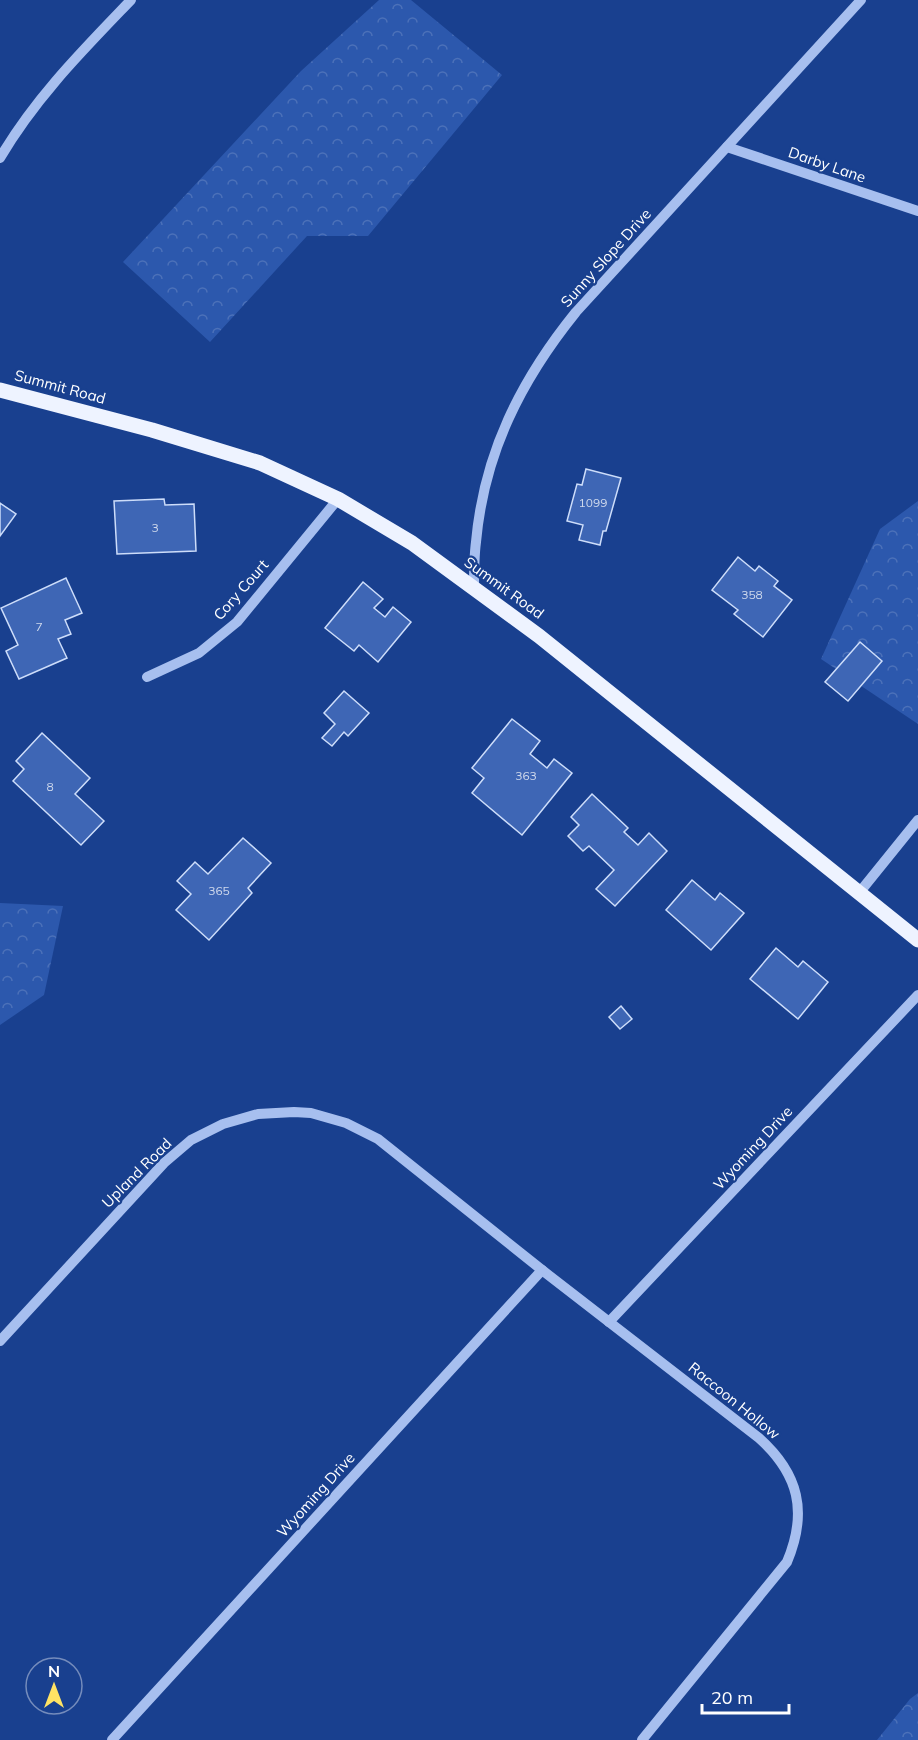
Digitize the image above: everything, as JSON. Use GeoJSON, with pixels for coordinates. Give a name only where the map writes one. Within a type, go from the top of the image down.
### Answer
{"type":"FeatureCollection","features":[{"type":"Feature","properties":{"kind":"main road","name":"Summit Road"},"geometry":{"type":"LineString","coordinates":[[0,390],[152,430],[260,463],[338,499],[412,543],[539,636],[918,940]]}},
{"type":"Feature","properties":{"kind":"street"},"geometry":{"type":"LineString","coordinates":[[0,158],[13,136],[52,84],[131,0]]}},
{"type":"Feature","properties":{"kind":"street","name":"Sunny Slope Drive"},"geometry":{"type":"LineString","coordinates":[[474,588],[476,542],[482,500],[492,459],[526,382],[549,346],[576,312],[861,0]]}},
{"type":"Feature","properties":{"kind":"street","name":"Darby Lane"},"geometry":{"type":"LineString","coordinates":[[727,147],[918,211]]}},
{"type":"Feature","properties":{"kind":"street","name":"Cory Court"},"geometry":{"type":"LineString","coordinates":[[147,677],[199,653],[237,622],[338,499]]}},
{"type":"Feature","properties":{"kind":"street"},"geometry":{"type":"LineString","coordinates":[[859,893],[918,820]]}},
{"type":"Feature","properties":{"kind":"street","name":"Wyoming Drive"},"geometry":{"type":"LineString","coordinates":[[609,1322],[918,995]]}},
{"type":"Feature","properties":{"kind":"street","name":"Upland Road"},"geometry":{"type":"LineString","coordinates":[[0,1341],[164,1163],[191,1140],[223,1124],[258,1114],[311,1113],[346,1123],[378,1138],[542,1270]]}},
{"type":"Feature","properties":{"kind":"street","name":"Wyoming Drive"},"geometry":{"type":"LineString","coordinates":[[112,1740],[542,1270]]}},
{"type":"Feature","properties":{"kind":"street","name":"Raccoon Hollow"},"geometry":{"type":"LineString","coordinates":[[542,1270],[773,1450],[790,1475],[796,1494],[799,1514],[795,1544],[787,1562],[642,1740]]}},
{"type":"Feature","properties":{"kind":"green space"},"geometry":{"type":"Polygon","coordinates":[[[379,0],[411,0],[502,75],[368,236],[307,236],[210,342],[123,262],[301,71],[379,0]]]}},
{"type":"Feature","properties":{"kind":"green space"},"geometry":{"type":"Polygon","coordinates":[[[918,501],[918,724],[821,659],[880,529],[918,501]]]}},
{"type":"Feature","properties":{"kind":"green space"},"geometry":{"type":"Polygon","coordinates":[[[0,903],[63,906],[44,995],[0,1025],[0,903]]]}},
{"type":"Feature","properties":{"kind":"green space"},"geometry":{"type":"Polygon","coordinates":[[[918,1693],[918,1740],[877,1740],[910,1699],[918,1693]]]}},
{"type":"Feature","properties":{"kind":"building"},"geometry":{"type":"Polygon","coordinates":[[[586,469],[621,478],[600,545],[579,540],[583,525],[567,521],[577,484],[582,485],[586,469]]]}},
{"type":"Feature","properties":{"kind":"building"},"geometry":{"type":"Polygon","coordinates":[[[164,499],[165,505],[194,504],[196,551],[117,554],[114,501],[164,499]]]}},
{"type":"Feature","properties":{"kind":"building"},"geometry":{"type":"Polygon","coordinates":[[[0,503],[16,514],[0,536],[0,503]]]}},
{"type":"Feature","properties":{"kind":"building"},"geometry":{"type":"Polygon","coordinates":[[[738,557],[755,571],[759,566],[778,581],[774,586],[792,600],[763,637],[734,614],[738,610],[712,590],[738,557]]]}},
{"type":"Feature","properties":{"kind":"building"},"geometry":{"type":"Polygon","coordinates":[[[66,578],[82,613],[65,620],[71,634],[58,639],[67,658],[19,679],[6,651],[18,645],[1,608],[66,578]]]}},
{"type":"Feature","properties":{"kind":"building"},"geometry":{"type":"Polygon","coordinates":[[[363,582],[383,599],[374,608],[385,617],[393,607],[411,622],[378,662],[359,645],[354,651],[325,628],[363,582]]]}},
{"type":"Feature","properties":{"kind":"building"},"geometry":{"type":"Polygon","coordinates":[[[860,642],[882,661],[848,701],[825,682],[860,642]]]}},
{"type":"Feature","properties":{"kind":"building"},"geometry":{"type":"Polygon","coordinates":[[[344,691],[369,713],[348,736],[344,732],[332,746],[322,738],[335,724],[324,713],[344,691]]]}},
{"type":"Feature","properties":{"kind":"building"},"geometry":{"type":"Polygon","coordinates":[[[512,719],[540,741],[530,754],[547,768],[554,759],[572,773],[522,835],[472,793],[484,778],[472,768],[512,719]]]}},
{"type":"Feature","properties":{"kind":"building"},"geometry":{"type":"Polygon","coordinates":[[[42,733],[90,778],[75,794],[104,821],[81,845],[13,781],[24,769],[16,761],[42,733]]]}},
{"type":"Feature","properties":{"kind":"building"},"geometry":{"type":"Polygon","coordinates":[[[592,794],[628,828],[624,832],[638,845],[649,833],[667,851],[615,906],[596,889],[614,870],[589,846],[583,851],[568,836],[579,825],[571,817],[592,794]]]}},
{"type":"Feature","properties":{"kind":"building"},"geometry":{"type":"Polygon","coordinates":[[[243,838],[271,863],[248,888],[252,893],[209,940],[176,910],[191,894],[177,881],[195,862],[208,874],[243,838]]]}},
{"type":"Feature","properties":{"kind":"building"},"geometry":{"type":"Polygon","coordinates":[[[692,880],[715,900],[720,893],[744,913],[711,950],[666,910],[692,880]]]}},
{"type":"Feature","properties":{"kind":"building"},"geometry":{"type":"Polygon","coordinates":[[[776,948],[798,967],[803,961],[828,982],[798,1019],[750,979],[776,948]]]}},
{"type":"Feature","properties":{"kind":"building"},"geometry":{"type":"Polygon","coordinates":[[[621,1006],[632,1019],[620,1029],[609,1017],[621,1006]]]}}]}
